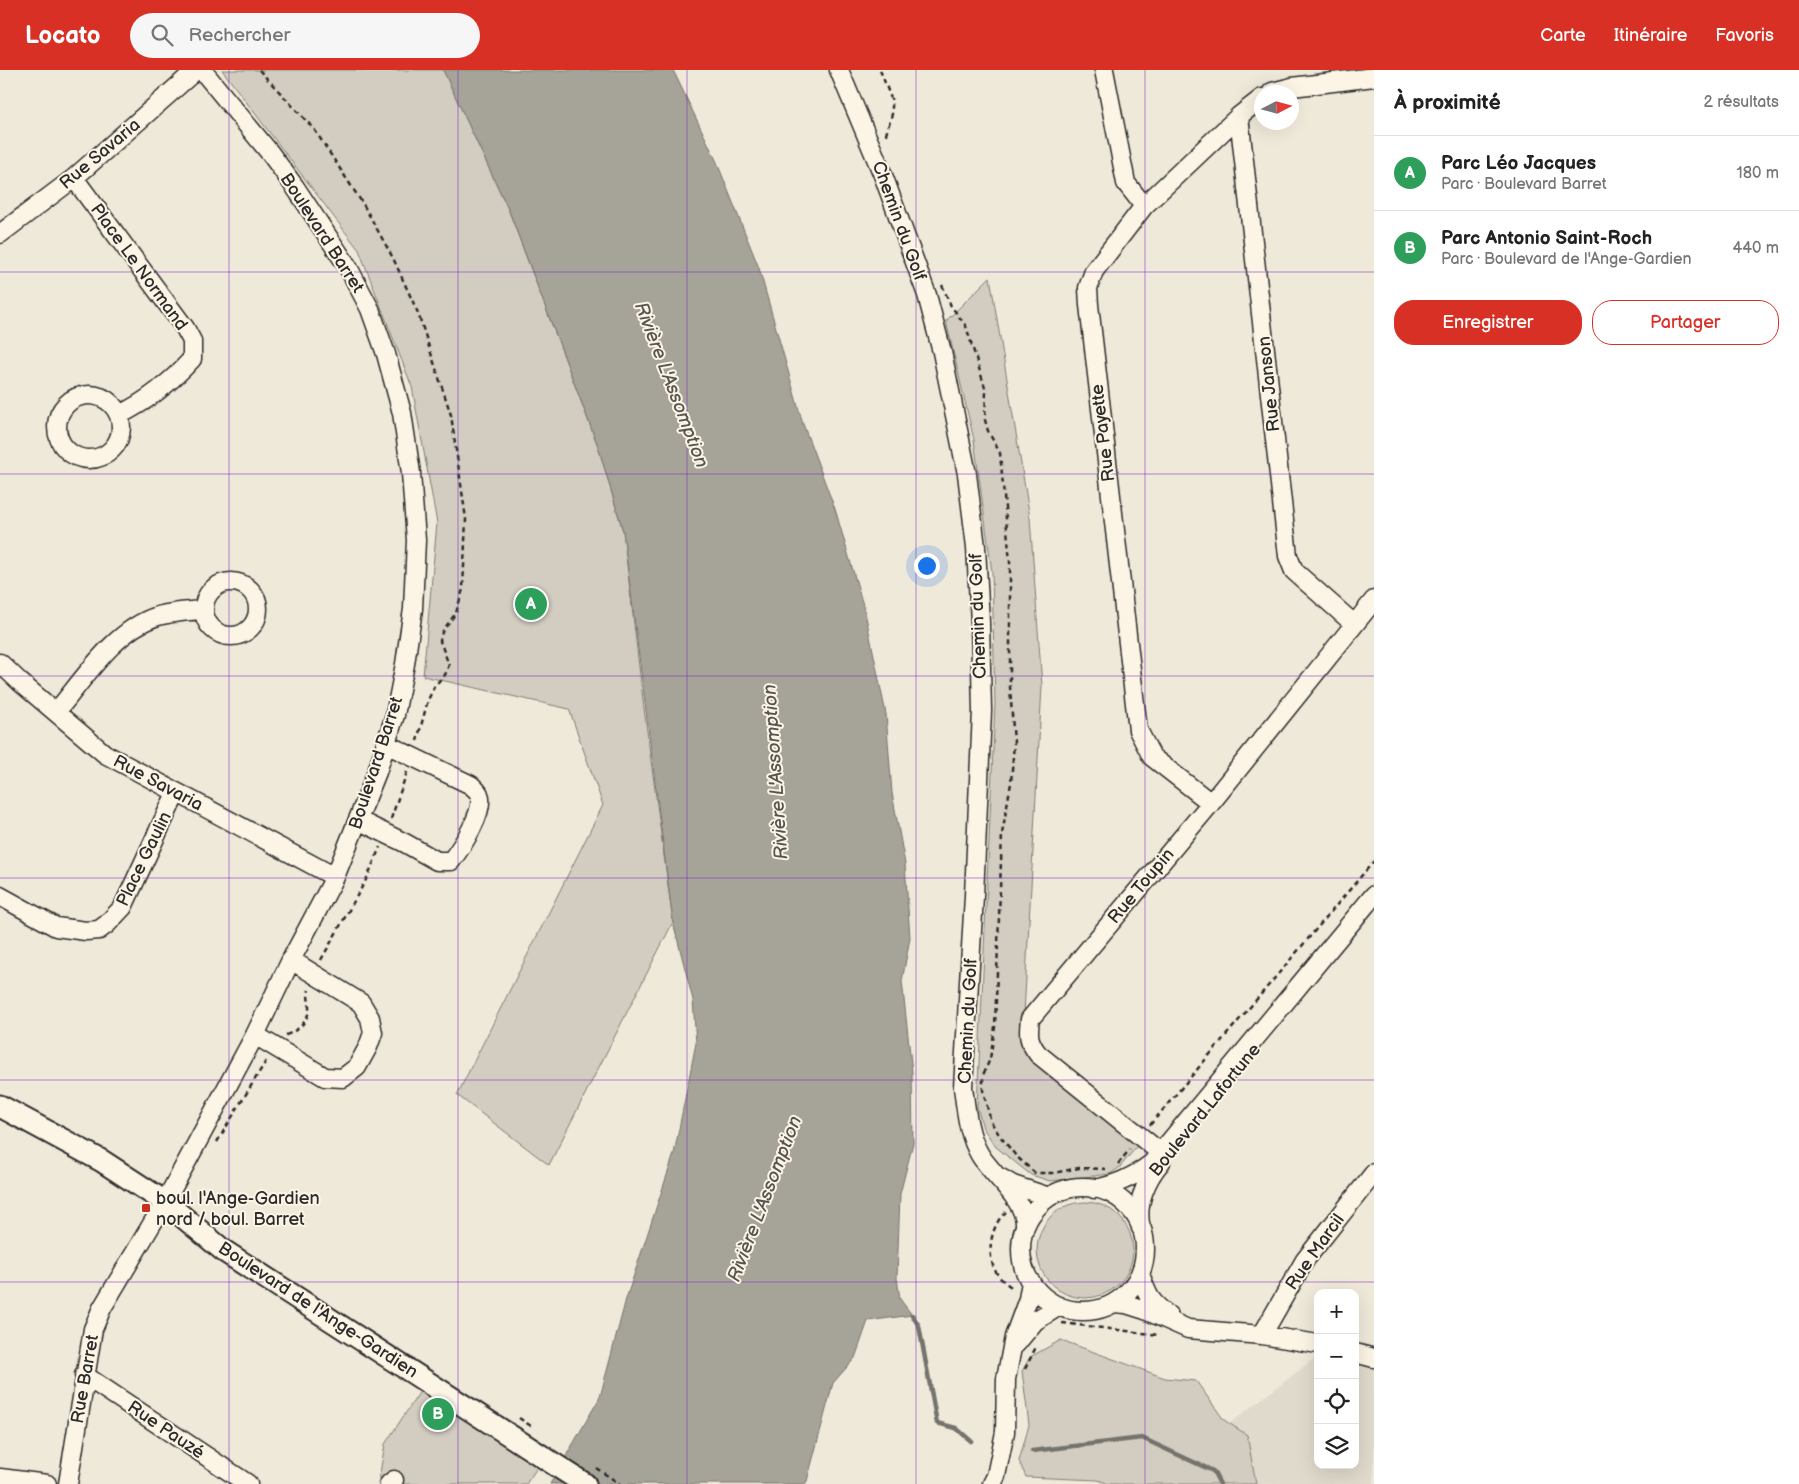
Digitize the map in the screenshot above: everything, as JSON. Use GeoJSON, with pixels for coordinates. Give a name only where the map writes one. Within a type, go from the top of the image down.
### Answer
{"type":"FeatureCollection","features":[{"type":"Feature","properties":{"kind":"main road","name":"Boulevard de l'Ange-Gardien"},"geometry":{"type":"LineString","coordinates":[[0,1106],[102,1161],[165,1202],[224,1251],[585,1484]]}},
{"type":"Feature","properties":{"kind":"street","name":"Rue Savaria"},"geometry":{"type":"LineString","coordinates":[[0,234],[74,178],[196,70]]}},
{"type":"Feature","properties":{"kind":"street","name":"Boulevard Barret"},"geometry":{"type":"LineString","coordinates":[[165,1202],[255,1035],[335,877],[358,820],[386,744],[405,664],[413,608],[416,540],[411,473],[402,413],[386,354],[370,309],[348,267],[327,234],[270,152],[202,70]]}},
{"type":"Feature","properties":{"kind":"street","name":"Chemin du Golf"},"geometry":{"type":"LineString","coordinates":[[839,70],[883,175],[926,295],[942,352],[967,474],[977,566],[982,711],[964,1087],[966,1113],[972,1136],[980,1154],[1023,1212],[1025,1226]]}},
{"type":"Feature","properties":{"kind":"street"},"geometry":{"type":"LineString","coordinates":[[1104,70],[1126,183],[1144,206]]}},
{"type":"Feature","properties":{"kind":"street"},"geometry":{"type":"LineString","coordinates":[[1299,86],[1374,77]]}},
{"type":"Feature","properties":{"kind":"street","name":"Rue Payette"},"geometry":{"type":"LineString","coordinates":[[1211,803],[1152,757],[1138,730],[1088,288],[1094,271],[1144,206],[1239,116],[1254,104]]}},
{"type":"Feature","properties":{"kind":"street","name":"Rue Janson"},"geometry":{"type":"LineString","coordinates":[[1239,116],[1288,556],[1294,571],[1354,624]]}},
{"type":"Feature","properties":{"kind":"street","name":"Place Le Normand"},"geometry":{"type":"LineString","coordinates":[[74,178],[185,328],[192,341],[192,359],[159,391],[119,414]]}},
{"type":"Feature","properties":{"kind":"street","name":"Rue Toupin"},"geometry":{"type":"LineString","coordinates":[[1161,1153],[1038,1054],[1030,1044],[1030,1019],[1211,803],[1374,600]]}},
{"type":"Feature","properties":{"kind":"street"},"geometry":{"type":"LineString","coordinates":[[56,712],[111,646],[138,624],[158,616],[204,610]]}},
{"type":"Feature","properties":{"kind":"street","name":"Rue Savaria"},"geometry":{"type":"LineString","coordinates":[[0,663],[104,754],[335,877]]}},
{"type":"Feature","properties":{"kind":"street"},"geometry":{"type":"LineString","coordinates":[[358,820],[437,860],[451,861],[462,846],[478,814],[479,793],[471,785],[386,744]]}},
{"type":"Feature","properties":{"kind":"street","name":"Place Gaulin"},"geometry":{"type":"LineString","coordinates":[[0,896],[56,926],[86,931],[99,930],[122,907],[176,794]]}},
{"type":"Feature","properties":{"kind":"street","name":"Boulevard Lafortune"},"geometry":{"type":"LineString","coordinates":[[1094,1189],[1109,1186],[1133,1176],[1152,1163],[1374,896]]}},
{"type":"Feature","properties":{"kind":"street"},"geometry":{"type":"LineString","coordinates":[[255,1035],[325,1077],[343,1078],[357,1067],[368,1047],[373,1033],[370,1018],[361,1003],[292,960]]}},
{"type":"Feature","properties":{"kind":"street","name":"Boulevard Lafortune"},"geometry":{"type":"LineString","coordinates":[[1143,1234],[1139,1221],[1140,1209],[1144,1190],[1152,1173],[1268,1033],[1273,1018]]}},
{"type":"Feature","properties":{"kind":"street","name":"Rue Marcil"},"geometry":{"type":"LineString","coordinates":[[1262,1335],[1305,1260],[1353,1197],[1374,1173]]}},
{"type":"Feature","properties":{"kind":"street","name":"Chemin du Golf"},"geometry":{"type":"LineString","coordinates":[[997,1175],[1013,1185],[1049,1197]]}},
{"type":"Feature","properties":{"kind":"street"},"geometry":{"type":"LineString","coordinates":[[1071,1188],[1094,1189],[1111,1194],[1125,1204],[1136,1218],[1143,1234],[1145,1254],[1140,1274],[1129,1290],[1114,1303],[1101,1309],[1073,1310],[1059,1306],[1043,1296],[1031,1282],[1022,1264],[1020,1245],[1025,1226],[1035,1209],[1049,1197],[1071,1188]]}},
{"type":"Feature","properties":{"kind":"street","name":"Rue Barret"},"geometry":{"type":"LineString","coordinates":[[68,1484],[84,1375],[93,1329],[102,1308],[165,1202]]}},
{"type":"Feature","properties":{"kind":"street"},"geometry":{"type":"LineString","coordinates":[[1140,1274],[1147,1294],[1155,1305],[1188,1329]]}},
{"type":"Feature","properties":{"kind":"street"},"geometry":{"type":"LineString","coordinates":[[992,1484],[996,1476],[1005,1432],[1006,1379],[1014,1337],[1028,1299],[1031,1282]]}},
{"type":"Feature","properties":{"kind":"street"},"geometry":{"type":"LineString","coordinates":[[1114,1303],[1126,1304],[1144,1310],[1188,1329],[1262,1335],[1314,1343]]}},
{"type":"Feature","properties":{"kind":"street"},"geometry":{"type":"LineString","coordinates":[[1012,1348],[1035,1322],[1059,1306]]}},
{"type":"Feature","properties":{"kind":"street"},"geometry":{"type":"LineString","coordinates":[[1359,1354],[1374,1358]]}},
{"type":"Feature","properties":{"kind":"street","name":"Rue Pauzé"},"geometry":{"type":"LineString","coordinates":[[84,1375],[248,1484]]}},
{"type":"Feature","properties":{"kind":"street"},"geometry":{"type":"LineString","coordinates":[[0,1478],[47,1484]]}},
{"type":"Feature","properties":{"kind":"path"},"geometry":{"type":"LineString","coordinates":[[216,1145],[282,1037],[292,1033],[306,1021],[310,1008],[307,994],[314,973],[367,878],[386,834],[412,757],[428,700],[435,685],[445,675],[449,665],[440,641],[442,632],[456,613],[463,589],[466,518],[451,415],[418,313],[393,258],[363,204],[314,129],[259,70]]}},
{"type":"Feature","properties":{"kind":"path"},"geometry":{"type":"LineString","coordinates":[[1152,1122],[1374,860]]}},
{"type":"Feature","properties":{"kind":"path"},"geometry":{"type":"LineString","coordinates":[[1012,1208],[1003,1214],[995,1224],[990,1258],[997,1275],[1014,1289]]}},
{"type":"Feature","properties":{"kind":"shaded area"},"geometry":{"type":"Polygon","coordinates":[[[222,70],[443,70],[509,211],[598,446],[623,531],[644,709],[673,922],[549,1165],[457,1095],[603,805],[569,709],[423,676],[437,523],[412,387],[359,250],[222,70]]]}},
{"type":"Feature","properties":{"kind":"shaded area"},"geometry":{"type":"Polygon","coordinates":[[[990,277],[1030,518],[1042,686],[1023,1032],[1138,1145],[1120,1167],[1110,1174],[1050,1181],[1031,1175],[996,1147],[983,1128],[977,1107],[995,704],[992,572],[974,440],[946,321],[990,277]]]}},
{"type":"Feature","properties":{"kind":"shaded area"},"geometry":{"type":"Polygon","coordinates":[[[1085,1202],[1103,1206],[1119,1216],[1129,1232],[1133,1250],[1129,1268],[1119,1284],[1103,1294],[1085,1298],[1067,1294],[1051,1284],[1041,1268],[1037,1250],[1041,1232],[1051,1216],[1067,1206],[1085,1202]]]}},
{"type":"Feature","properties":{"kind":"shaded area"},"geometry":{"type":"Polygon","coordinates":[[[1061,1340],[1165,1378],[1196,1381],[1224,1420],[1247,1435],[1256,1484],[1109,1484],[1098,1480],[1026,1477],[1019,1461],[1029,1425],[1022,1371],[1030,1357],[1061,1340]]]}},
{"type":"Feature","properties":{"kind":"shaded area"},"geometry":{"type":"Polygon","coordinates":[[[1314,1359],[1314,1469],[1359,1469],[1359,1366],[1374,1369],[1374,1484],[1237,1484],[1221,1430],[1314,1359]]]}},
{"type":"Feature","properties":{"kind":"shaded area"},"geometry":{"type":"Polygon","coordinates":[[[425,1384],[541,1462],[526,1484],[378,1484],[385,1444],[425,1384]]]}},
{"type":"Feature","properties":{"kind":"water","name":"Rivière L'Assomption"},"geometry":{"type":"Polygon","coordinates":[[[443,70],[673,70],[716,160],[759,268],[803,424],[835,509],[865,612],[886,714],[892,793],[905,864],[910,938],[902,981],[912,1072],[913,1143],[900,1194],[897,1278],[900,1299],[912,1315],[868,1321],[855,1358],[833,1383],[805,1484],[550,1484],[600,1397],[626,1299],[674,1154],[696,1043],[693,1000],[673,922],[623,531],[598,446],[509,211],[443,70]]]}},
{"type":"Feature","properties":{"kind":"waterway"},"geometry":{"type":"LineString","coordinates":[[912,1315],[919,1326],[937,1423],[956,1428],[971,1441]]}},
{"type":"Feature","properties":{"kind":"waterway"},"geometry":{"type":"LineString","coordinates":[[1032,1451],[1142,1438],[1213,1471],[1220,1484]]}},
{"type":"Feature","properties":{"kind":"place","name":"Parc Léo Jacques"},"geometry":{"type":"Point","coordinates":[531,604]}},
{"type":"Feature","properties":{"kind":"place","name":"boul. l'Ange-Gardien nord / boul. Barret"},"geometry":{"type":"Point","coordinates":[146,1208]}},
{"type":"Feature","properties":{"kind":"place","name":"Parc Antonio Saint-Roch"},"geometry":{"type":"Point","coordinates":[438,1414]}}]}
